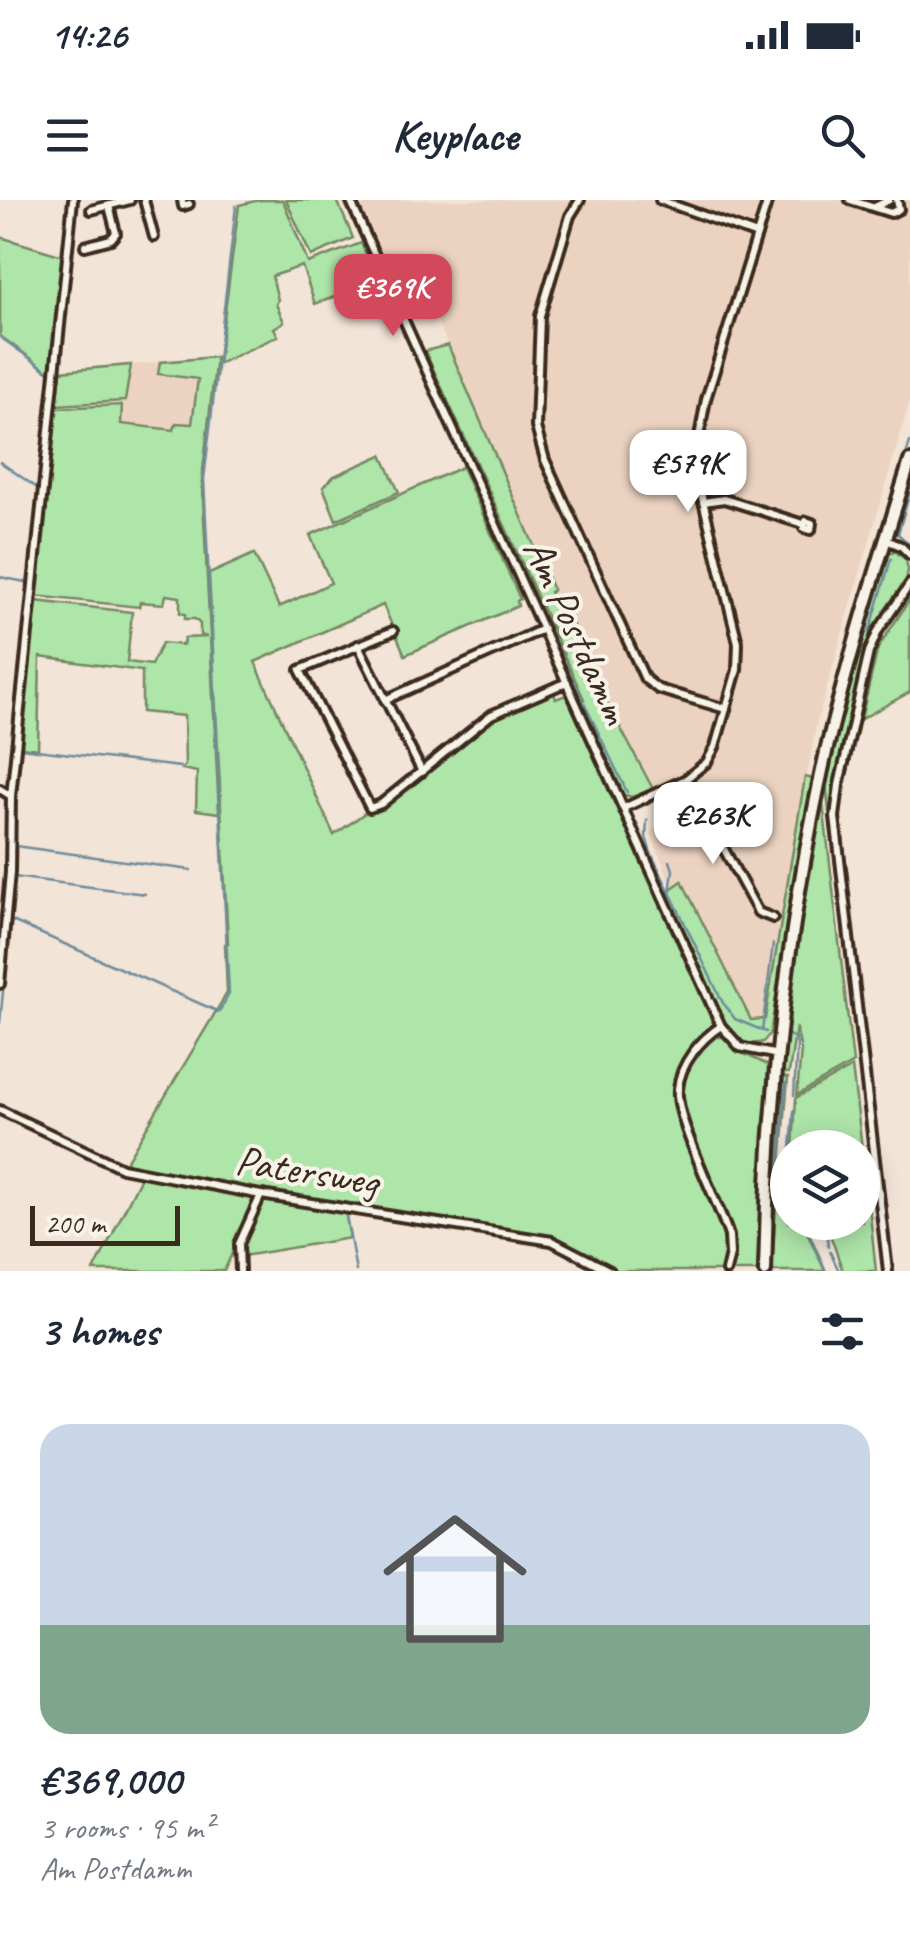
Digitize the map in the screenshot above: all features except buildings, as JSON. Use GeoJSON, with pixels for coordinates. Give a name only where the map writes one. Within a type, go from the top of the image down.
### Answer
{"type":"FeatureCollection","features":[{"type":"Feature","properties":{"kind":"main road"},"geometry":{"type":"LineString","coordinates":[[765,1271],[778,1054],[793,929],[816,798],[853,646],[910,461]]}},
{"type":"Feature","properties":{"kind":"street"},"geometry":{"type":"LineString","coordinates":[[0,984],[10,872],[11,796],[73,200]]}},
{"type":"Feature","properties":{"kind":"street"},"geometry":{"type":"LineString","coordinates":[[91,210],[130,200]]}},
{"type":"Feature","properties":{"kind":"street"},"geometry":{"type":"LineString","coordinates":[[144,200],[154,237]]}},
{"type":"Feature","properties":{"kind":"street","name":"Am Postdamm"},"geometry":{"type":"LineString","coordinates":[[350,200],[721,1026]]}},
{"type":"Feature","properties":{"kind":"street"},"geometry":{"type":"LineString","coordinates":[[580,200],[570,216],[540,316],[536,392],[540,445],[645,679],[658,689],[726,709]]}},
{"type":"Feature","properties":{"kind":"street"},"geometry":{"type":"LineString","coordinates":[[660,200],[757,235]]}},
{"type":"Feature","properties":{"kind":"street"},"geometry":{"type":"LineString","coordinates":[[624,808],[686,779],[711,756],[738,670],[738,643],[697,469],[698,433],[768,200]]}},
{"type":"Feature","properties":{"kind":"street"},"geometry":{"type":"LineString","coordinates":[[850,200],[894,213],[900,206],[897,200]]}},
{"type":"Feature","properties":{"kind":"street"},"geometry":{"type":"LineString","coordinates":[[874,208],[889,200]]}},
{"type":"Feature","properties":{"kind":"street"},"geometry":{"type":"LineString","coordinates":[[85,246],[111,239],[116,232],[113,203]]}},
{"type":"Feature","properties":{"kind":"street"},"geometry":{"type":"LineString","coordinates":[[704,502],[724,499],[803,524]]}},
{"type":"Feature","properties":{"kind":"street"},"geometry":{"type":"LineString","coordinates":[[886,540],[910,555]]}},
{"type":"Feature","properties":{"kind":"street"},"geometry":{"type":"LineString","coordinates":[[888,1271],[835,817],[869,652],[878,631],[910,584]]}},
{"type":"Feature","properties":{"kind":"street"},"geometry":{"type":"LineString","coordinates":[[393,630],[300,670],[370,808],[381,804],[491,715],[567,682]]}},
{"type":"Feature","properties":{"kind":"street"},"geometry":{"type":"LineString","coordinates":[[385,700],[543,630]]}},
{"type":"Feature","properties":{"kind":"street"},"geometry":{"type":"LineString","coordinates":[[358,646],[422,772]]}},
{"type":"Feature","properties":{"kind":"street"},"geometry":{"type":"LineString","coordinates":[[686,779],[758,912],[773,918]]}},
{"type":"Feature","properties":{"kind":"street"},"geometry":{"type":"LineString","coordinates":[[0,789],[11,796]]}},
{"type":"Feature","properties":{"kind":"street"},"geometry":{"type":"LineString","coordinates":[[726,1271],[729,1236],[683,1118],[678,1092],[682,1072],[700,1042],[721,1026],[734,1043],[746,1050],[778,1054]]}},
{"type":"Feature","properties":{"kind":"street","name":"Patersweg"},"geometry":{"type":"LineString","coordinates":[[0,1110],[122,1168],[552,1240],[610,1271]]}},
{"type":"Feature","properties":{"kind":"street"},"geometry":{"type":"LineString","coordinates":[[240,1271],[239,1244],[261,1194]]}},
{"type":"Feature","properties":{"kind":"shaded area"},"geometry":{"type":"Polygon","coordinates":[[[366,200],[910,200],[910,401],[816,725],[765,1019],[752,1020],[682,881],[672,887],[650,831],[664,823],[647,792],[652,789],[604,697],[568,614],[561,616],[550,591],[553,589],[429,302],[406,306],[362,208],[366,200]]]}},
{"type":"Feature","properties":{"kind":"shaded area"},"geometry":{"type":"Polygon","coordinates":[[[160,362],[158,374],[198,379],[192,425],[175,430],[121,424],[131,365],[160,362]]]}},
{"type":"Feature","properties":{"kind":"green space"},"geometry":{"type":"Polygon","coordinates":[[[283,200],[308,263],[361,243],[378,281],[315,304],[302,266],[272,276],[276,304],[284,322],[274,328],[278,336],[218,364],[239,205],[283,200]]]}},
{"type":"Feature","properties":{"kind":"green space"},"geometry":{"type":"Polygon","coordinates":[[[286,200],[337,200],[353,238],[311,256],[286,200]]]}},
{"type":"Feature","properties":{"kind":"green space"},"geometry":{"type":"Polygon","coordinates":[[[0,237],[63,256],[51,373],[0,336],[0,237]]]}},
{"type":"Feature","properties":{"kind":"green space"},"geometry":{"type":"Polygon","coordinates":[[[448,345],[561,616],[568,614],[604,697],[653,789],[632,797],[624,795],[581,703],[584,699],[425,351],[448,345]]]}},
{"type":"Feature","properties":{"kind":"green space"},"geometry":{"type":"Polygon","coordinates":[[[216,357],[202,479],[219,813],[196,810],[197,772],[182,769],[184,716],[142,712],[142,671],[40,657],[38,749],[21,747],[35,601],[132,612],[127,662],[151,665],[162,643],[183,645],[184,638],[207,637],[200,635],[200,624],[195,619],[185,619],[185,614],[180,613],[180,597],[166,595],[164,604],[140,602],[139,607],[35,596],[56,408],[122,405],[121,424],[174,430],[176,423],[192,424],[198,379],[158,374],[160,362],[216,357]]]}},
{"type":"Feature","properties":{"kind":"green space"},"geometry":{"type":"Polygon","coordinates":[[[131,365],[125,401],[57,405],[61,371],[131,365]]]}},
{"type":"Feature","properties":{"kind":"green space"},"geometry":{"type":"Polygon","coordinates":[[[382,455],[399,492],[336,520],[323,487],[334,476],[382,455]]]}},
{"type":"Feature","properties":{"kind":"green space"},"geometry":{"type":"Polygon","coordinates":[[[462,467],[520,599],[518,606],[405,655],[383,605],[255,662],[334,835],[369,810],[383,807],[493,717],[548,693],[556,699],[566,695],[713,1023],[709,1030],[712,1037],[723,1037],[738,1051],[768,1065],[757,1271],[616,1271],[554,1239],[260,1192],[124,1165],[227,993],[228,943],[209,574],[254,554],[279,607],[331,583],[310,535],[462,467]]]}},
{"type":"Feature","properties":{"kind":"green space"},"geometry":{"type":"Polygon","coordinates":[[[895,551],[906,560],[906,582],[874,628],[864,650],[829,813],[826,782],[852,673],[887,555],[895,551]]]}},
{"type":"Feature","properties":{"kind":"green space"},"geometry":{"type":"Polygon","coordinates":[[[910,599],[910,692],[861,719],[878,648],[910,599]]]}},
{"type":"Feature","properties":{"kind":"green space"},"geometry":{"type":"Polygon","coordinates":[[[805,777],[813,779],[770,1034],[763,1042],[745,1042],[724,1023],[665,893],[682,881],[751,1020],[765,1019],[805,777]]]}},
{"type":"Feature","properties":{"kind":"green space"},"geometry":{"type":"Polygon","coordinates":[[[823,803],[853,1063],[797,1095],[801,1050],[796,1027],[789,1073],[783,1073],[797,944],[823,803]]]}},
{"type":"Feature","properties":{"kind":"green space"},"geometry":{"type":"Polygon","coordinates":[[[852,1067],[860,1130],[794,1130],[796,1098],[852,1067]]]}},
{"type":"Feature","properties":{"kind":"green space"},"geometry":{"type":"Polygon","coordinates":[[[784,1077],[788,1078],[784,1130],[781,1130],[784,1077]]]}},
{"type":"Feature","properties":{"kind":"green space"},"geometry":{"type":"Polygon","coordinates":[[[141,1177],[258,1196],[224,1271],[94,1271],[141,1177]]]}},
{"type":"Feature","properties":{"kind":"green space"},"geometry":{"type":"Polygon","coordinates":[[[264,1199],[345,1211],[350,1238],[243,1256],[244,1244],[264,1199]]]}},
{"type":"Feature","properties":{"kind":"green space"},"geometry":{"type":"Polygon","coordinates":[[[774,1240],[811,1240],[825,1271],[772,1271],[774,1240]]]}},
{"type":"Feature","properties":{"kind":"green space"},"geometry":{"type":"Polygon","coordinates":[[[832,1240],[873,1240],[876,1271],[843,1271],[832,1240]]]}},
{"type":"Feature","properties":{"kind":"waterway"},"geometry":{"type":"LineString","coordinates":[[346,200],[381,279]]}},
{"type":"Feature","properties":{"kind":"waterway"},"geometry":{"type":"LineString","coordinates":[[356,200],[534,599],[627,792]]}},
{"type":"Feature","properties":{"kind":"waterway"},"geometry":{"type":"LineString","coordinates":[[10,920],[219,1012],[229,994],[204,479],[236,206]]}},
{"type":"Feature","properties":{"kind":"waterway"},"geometry":{"type":"LineString","coordinates":[[383,283],[407,336]]}},
{"type":"Feature","properties":{"kind":"waterway"},"geometry":{"type":"LineString","coordinates":[[0,337],[52,374]]}},
{"type":"Feature","properties":{"kind":"waterway"},"geometry":{"type":"LineString","coordinates":[[422,371],[445,421]]}},
{"type":"Feature","properties":{"kind":"waterway"},"geometry":{"type":"LineString","coordinates":[[448,428],[463,462]]}},
{"type":"Feature","properties":{"kind":"waterway"},"geometry":{"type":"LineString","coordinates":[[882,533],[910,442]]}},
{"type":"Feature","properties":{"kind":"waterway"},"geometry":{"type":"LineString","coordinates":[[0,462],[40,490]]}},
{"type":"Feature","properties":{"kind":"waterway"},"geometry":{"type":"LineString","coordinates":[[465,467],[476,491]]}},
{"type":"Feature","properties":{"kind":"waterway"},"geometry":{"type":"LineString","coordinates":[[910,492],[898,534],[910,545]]}},
{"type":"Feature","properties":{"kind":"waterway"},"geometry":{"type":"LineString","coordinates":[[869,634],[891,559]]}},
{"type":"Feature","properties":{"kind":"waterway"},"geometry":{"type":"LineString","coordinates":[[0,577],[30,583]]}},
{"type":"Feature","properties":{"kind":"waterway"},"geometry":{"type":"LineString","coordinates":[[840,834],[841,803],[872,661],[883,633],[910,595]]}},
{"type":"Feature","properties":{"kind":"waterway"},"geometry":{"type":"LineString","coordinates":[[831,815],[866,650],[891,604]]}},
{"type":"Feature","properties":{"kind":"waterway"},"geometry":{"type":"LineString","coordinates":[[567,694],[582,727]]}},
{"type":"Feature","properties":{"kind":"waterway"},"geometry":{"type":"LineString","coordinates":[[584,732],[624,821]]}},
{"type":"Feature","properties":{"kind":"waterway"},"geometry":{"type":"LineString","coordinates":[[0,1023],[15,865],[14,803],[20,748],[180,767]]}},
{"type":"Feature","properties":{"kind":"waterway"},"geometry":{"type":"LineString","coordinates":[[0,793],[7,799],[7,849]]}},
{"type":"Feature","properties":{"kind":"waterway"},"geometry":{"type":"LineString","coordinates":[[647,820],[646,837],[651,853],[723,1003],[735,1019],[766,1032]]}},
{"type":"Feature","properties":{"kind":"waterway"},"geometry":{"type":"LineString","coordinates":[[830,820],[842,921]]}},
{"type":"Feature","properties":{"kind":"waterway"},"geometry":{"type":"LineString","coordinates":[[627,827],[712,1018]]}},
{"type":"Feature","properties":{"kind":"waterway"},"geometry":{"type":"LineString","coordinates":[[15,846],[191,870]]}},
{"type":"Feature","properties":{"kind":"waterway"},"geometry":{"type":"LineString","coordinates":[[670,861],[670,893]]}},
{"type":"Feature","properties":{"kind":"waterway"},"geometry":{"type":"LineString","coordinates":[[14,877],[145,894]]}},
{"type":"Feature","properties":{"kind":"waterway"},"geometry":{"type":"LineString","coordinates":[[851,924],[865,1038]]}},
{"type":"Feature","properties":{"kind":"waterway"},"geometry":{"type":"LineString","coordinates":[[843,926],[851,997]]}},
{"type":"Feature","properties":{"kind":"waterway"},"geometry":{"type":"LineString","coordinates":[[762,1031],[773,944]]}},
{"type":"Feature","properties":{"kind":"waterway"},"geometry":{"type":"LineString","coordinates":[[851,1002],[859,1060]]}},
{"type":"Feature","properties":{"kind":"waterway"},"geometry":{"type":"LineString","coordinates":[[789,1035],[797,1045],[794,1095]]}},
{"type":"Feature","properties":{"kind":"waterway"},"geometry":{"type":"LineString","coordinates":[[867,1059],[868,1067]]}},
{"type":"Feature","properties":{"kind":"waterway"},"geometry":{"type":"LineString","coordinates":[[859,1064],[867,1130]]}},
{"type":"Feature","properties":{"kind":"waterway"},"geometry":{"type":"LineString","coordinates":[[783,1130],[786,1083]]}},
{"type":"Feature","properties":{"kind":"waterway"},"geometry":{"type":"LineString","coordinates":[[872,1097],[873,1103]]}},
{"type":"Feature","properties":{"kind":"waterway"},"geometry":{"type":"LineString","coordinates":[[873,1107],[874,1114]]}},
{"type":"Feature","properties":{"kind":"waterway"},"geometry":{"type":"LineString","coordinates":[[792,1130],[794,1111]]}},
{"type":"Feature","properties":{"kind":"waterway"},"geometry":{"type":"LineString","coordinates":[[875,1121],[875,1127]]}},
{"type":"Feature","properties":{"kind":"waterway"},"geometry":{"type":"LineString","coordinates":[[44,1134],[124,1173]]}},
{"type":"Feature","properties":{"kind":"waterway"},"geometry":{"type":"LineString","coordinates":[[881,1172],[893,1271]]}},
{"type":"Feature","properties":{"kind":"waterway"},"geometry":{"type":"LineString","coordinates":[[345,1210],[356,1271]]}},
{"type":"Feature","properties":{"kind":"waterway"},"geometry":{"type":"LineString","coordinates":[[812,1240],[826,1271]]}},
{"type":"Feature","properties":{"kind":"waterway"},"geometry":{"type":"LineString","coordinates":[[828,1240],[828,1247]]}},
{"type":"Feature","properties":{"kind":"waterway"},"geometry":{"type":"LineString","coordinates":[[880,1240],[883,1271]]}},
{"type":"Feature","properties":{"kind":"waterway"},"geometry":{"type":"LineString","coordinates":[[830,1252],[839,1271]]}}]}
